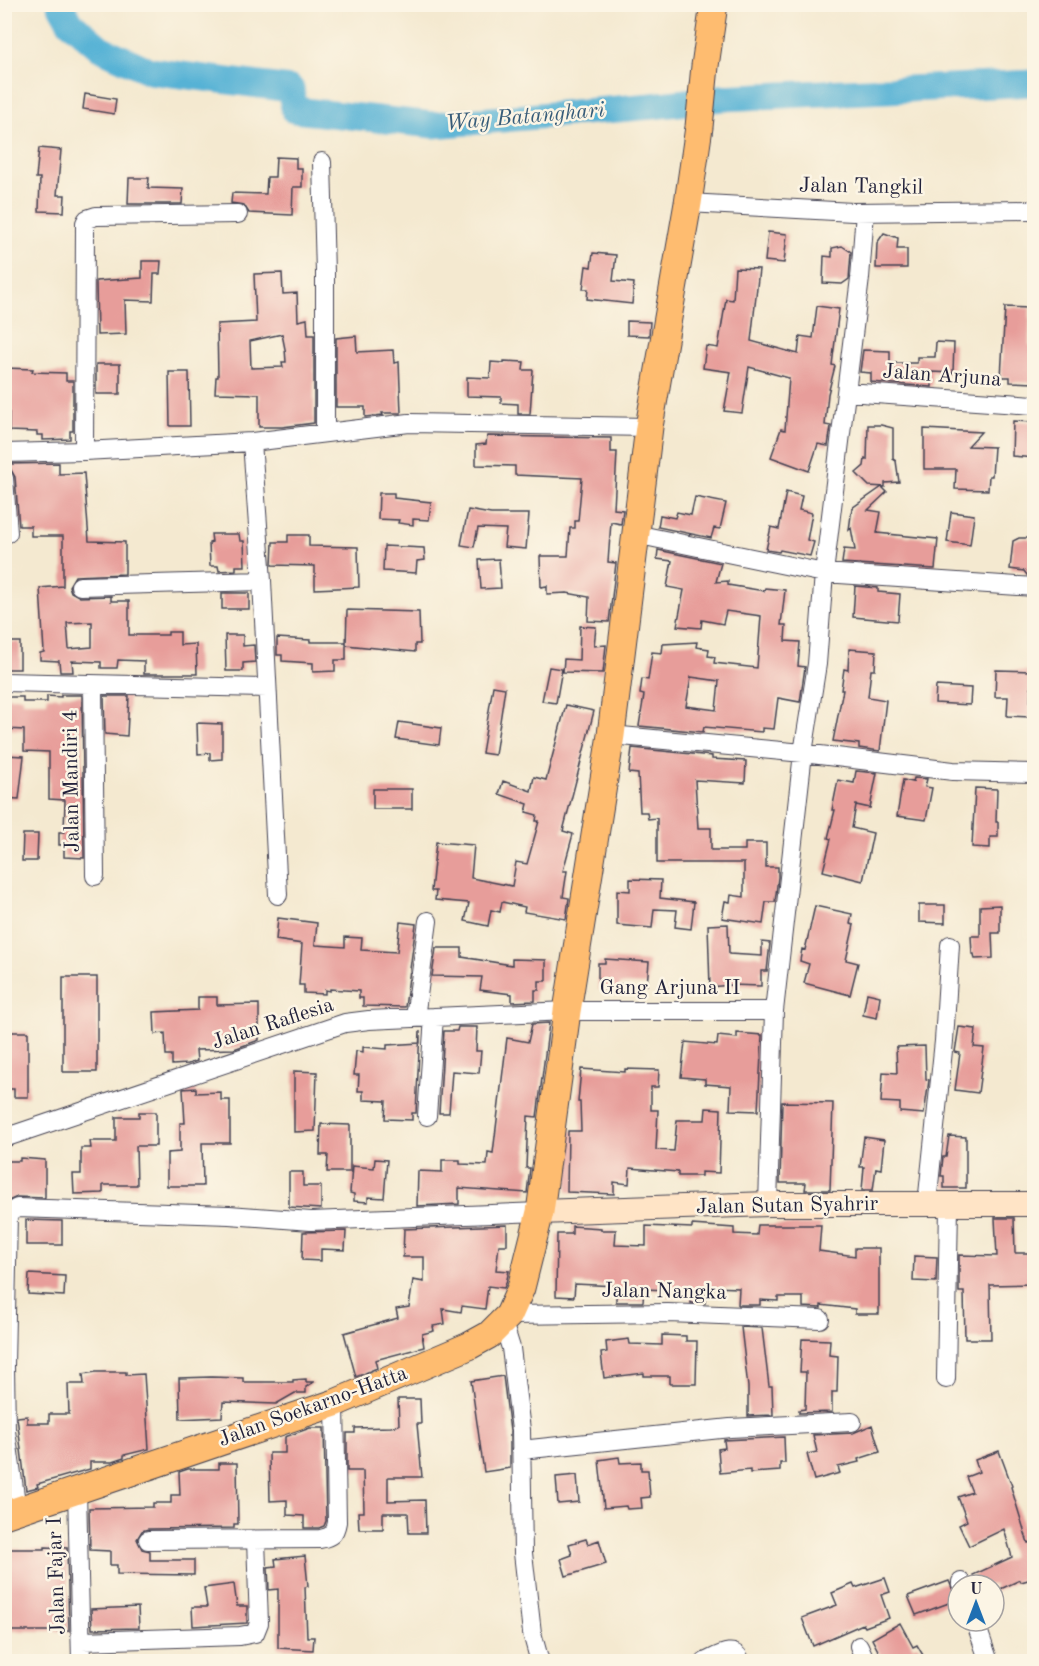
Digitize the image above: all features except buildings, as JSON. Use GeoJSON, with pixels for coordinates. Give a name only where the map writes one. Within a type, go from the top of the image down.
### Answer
{"type":"FeatureCollection","features":[{"type":"Feature","properties":{"kind":"main road","name":"Jalan Soekarno-Hatta"},"geometry":{"type":"LineString","coordinates":[[11,1513],[334,1403],[469,1346],[489,1335],[504,1319],[522,1288],[540,1212],[567,1011],[610,735],[649,427],[688,203],[714,4]]}},
{"type":"Feature","properties":{"kind":"street"},"geometry":{"type":"LineString","coordinates":[[322,162],[325,433]]}},
{"type":"Feature","properties":{"kind":"street","name":"Jalan Tangkil"},"geometry":{"type":"LineString","coordinates":[[688,203],[865,212],[1035,210]]}},
{"type":"Feature","properties":{"kind":"street"},"geometry":{"type":"LineString","coordinates":[[768,1204],[774,1011],[803,753],[817,664],[824,573],[860,278],[865,212]]}},
{"type":"Feature","properties":{"kind":"street"},"geometry":{"type":"LineString","coordinates":[[84,451],[85,223],[87,219],[96,216],[238,214]]}},
{"type":"Feature","properties":{"kind":"street","name":"Jalan Arjuna"},"geometry":{"type":"LineString","coordinates":[[847,392],[1035,405]]}},
{"type":"Feature","properties":{"kind":"street"},"geometry":{"type":"LineString","coordinates":[[4,453],[84,451],[252,441],[409,423],[649,427]]}},
{"type":"Feature","properties":{"kind":"street"},"geometry":{"type":"LineString","coordinates":[[252,441],[262,581],[278,895]]}},
{"type":"Feature","properties":{"kind":"street"},"geometry":{"type":"LineString","coordinates":[[4,478],[8,533]]}},
{"type":"Feature","properties":{"kind":"street"},"geometry":{"type":"LineString","coordinates":[[635,534],[824,573],[1035,587]]}},
{"type":"Feature","properties":{"kind":"street"},"geometry":{"type":"LineString","coordinates":[[80,586],[262,581]]}},
{"type":"Feature","properties":{"kind":"street"},"geometry":{"type":"LineString","coordinates":[[4,682],[267,688]]}},
{"type":"Feature","properties":{"kind":"street","name":"Jalan Mandiri 4"},"geometry":{"type":"LineString","coordinates":[[93,685],[95,876]]}},
{"type":"Feature","properties":{"kind":"street"},"geometry":{"type":"LineString","coordinates":[[610,735],[803,753],[953,771],[1035,773]]}},
{"type":"Feature","properties":{"kind":"street"},"geometry":{"type":"LineString","coordinates":[[415,1018],[428,921]]}},
{"type":"Feature","properties":{"kind":"street"},"geometry":{"type":"LineString","coordinates":[[946,1379],[938,1204],[950,945]]}},
{"type":"Feature","properties":{"kind":"street","name":"Gang Arjuna II"},"geometry":{"type":"LineString","coordinates":[[567,1011],[774,1011]]}},
{"type":"Feature","properties":{"kind":"street","name":"Jalan Raflesia"},"geometry":{"type":"LineString","coordinates":[[4,1138],[345,1023],[567,1011]]}},
{"type":"Feature","properties":{"kind":"street"},"geometry":{"type":"LineString","coordinates":[[427,1116],[434,1017]]}},
{"type":"Feature","properties":{"kind":"street","name":"Jalan Sutan Syahrir"},"geometry":{"type":"LineString","coordinates":[[540,1212],[768,1204],[1035,1204]]}},
{"type":"Feature","properties":{"kind":"street"},"geometry":{"type":"LineString","coordinates":[[11,1513],[5,1366],[8,1214],[17,1208],[229,1215],[311,1221],[540,1212]]}},
{"type":"Feature","properties":{"kind":"street","name":"Jalan Nangka"},"geometry":{"type":"LineString","coordinates":[[504,1319],[668,1313],[820,1319]]}},
{"type":"Feature","properties":{"kind":"street"},"geometry":{"type":"LineString","coordinates":[[504,1319],[511,1348],[521,1430],[522,1553],[526,1593],[532,1633],[540,1662]]}},
{"type":"Feature","properties":{"kind":"street"},"geometry":{"type":"LineString","coordinates":[[148,1540],[320,1539],[330,1537],[335,1532],[337,1522],[334,1403]]}},
{"type":"Feature","properties":{"kind":"street"},"geometry":{"type":"LineString","coordinates":[[522,1450],[730,1428],[852,1422]]}},
{"type":"Feature","properties":{"kind":"street","name":"Jalan Fajar I"},"geometry":{"type":"LineString","coordinates":[[77,1489],[81,1662]]}},
{"type":"Feature","properties":{"kind":"street"},"geometry":{"type":"LineString","coordinates":[[82,1641],[240,1636],[255,1633],[259,1623],[256,1540]]}},
{"type":"Feature","properties":{"kind":"street"},"geometry":{"type":"LineString","coordinates":[[979,1633],[989,1662]]}},
{"type":"Feature","properties":{"kind":"street"},"geometry":{"type":"LineString","coordinates":[[705,1662],[728,1652],[734,1652],[739,1655],[741,1662]]}},
{"type":"Feature","properties":{"kind":"waterway","name":"Way Batanghari"},"geometry":{"type":"LineString","coordinates":[[60,4],[70,22],[100,48],[150,71],[291,89],[294,110],[433,125],[721,98],[1034,83]]}}]}
